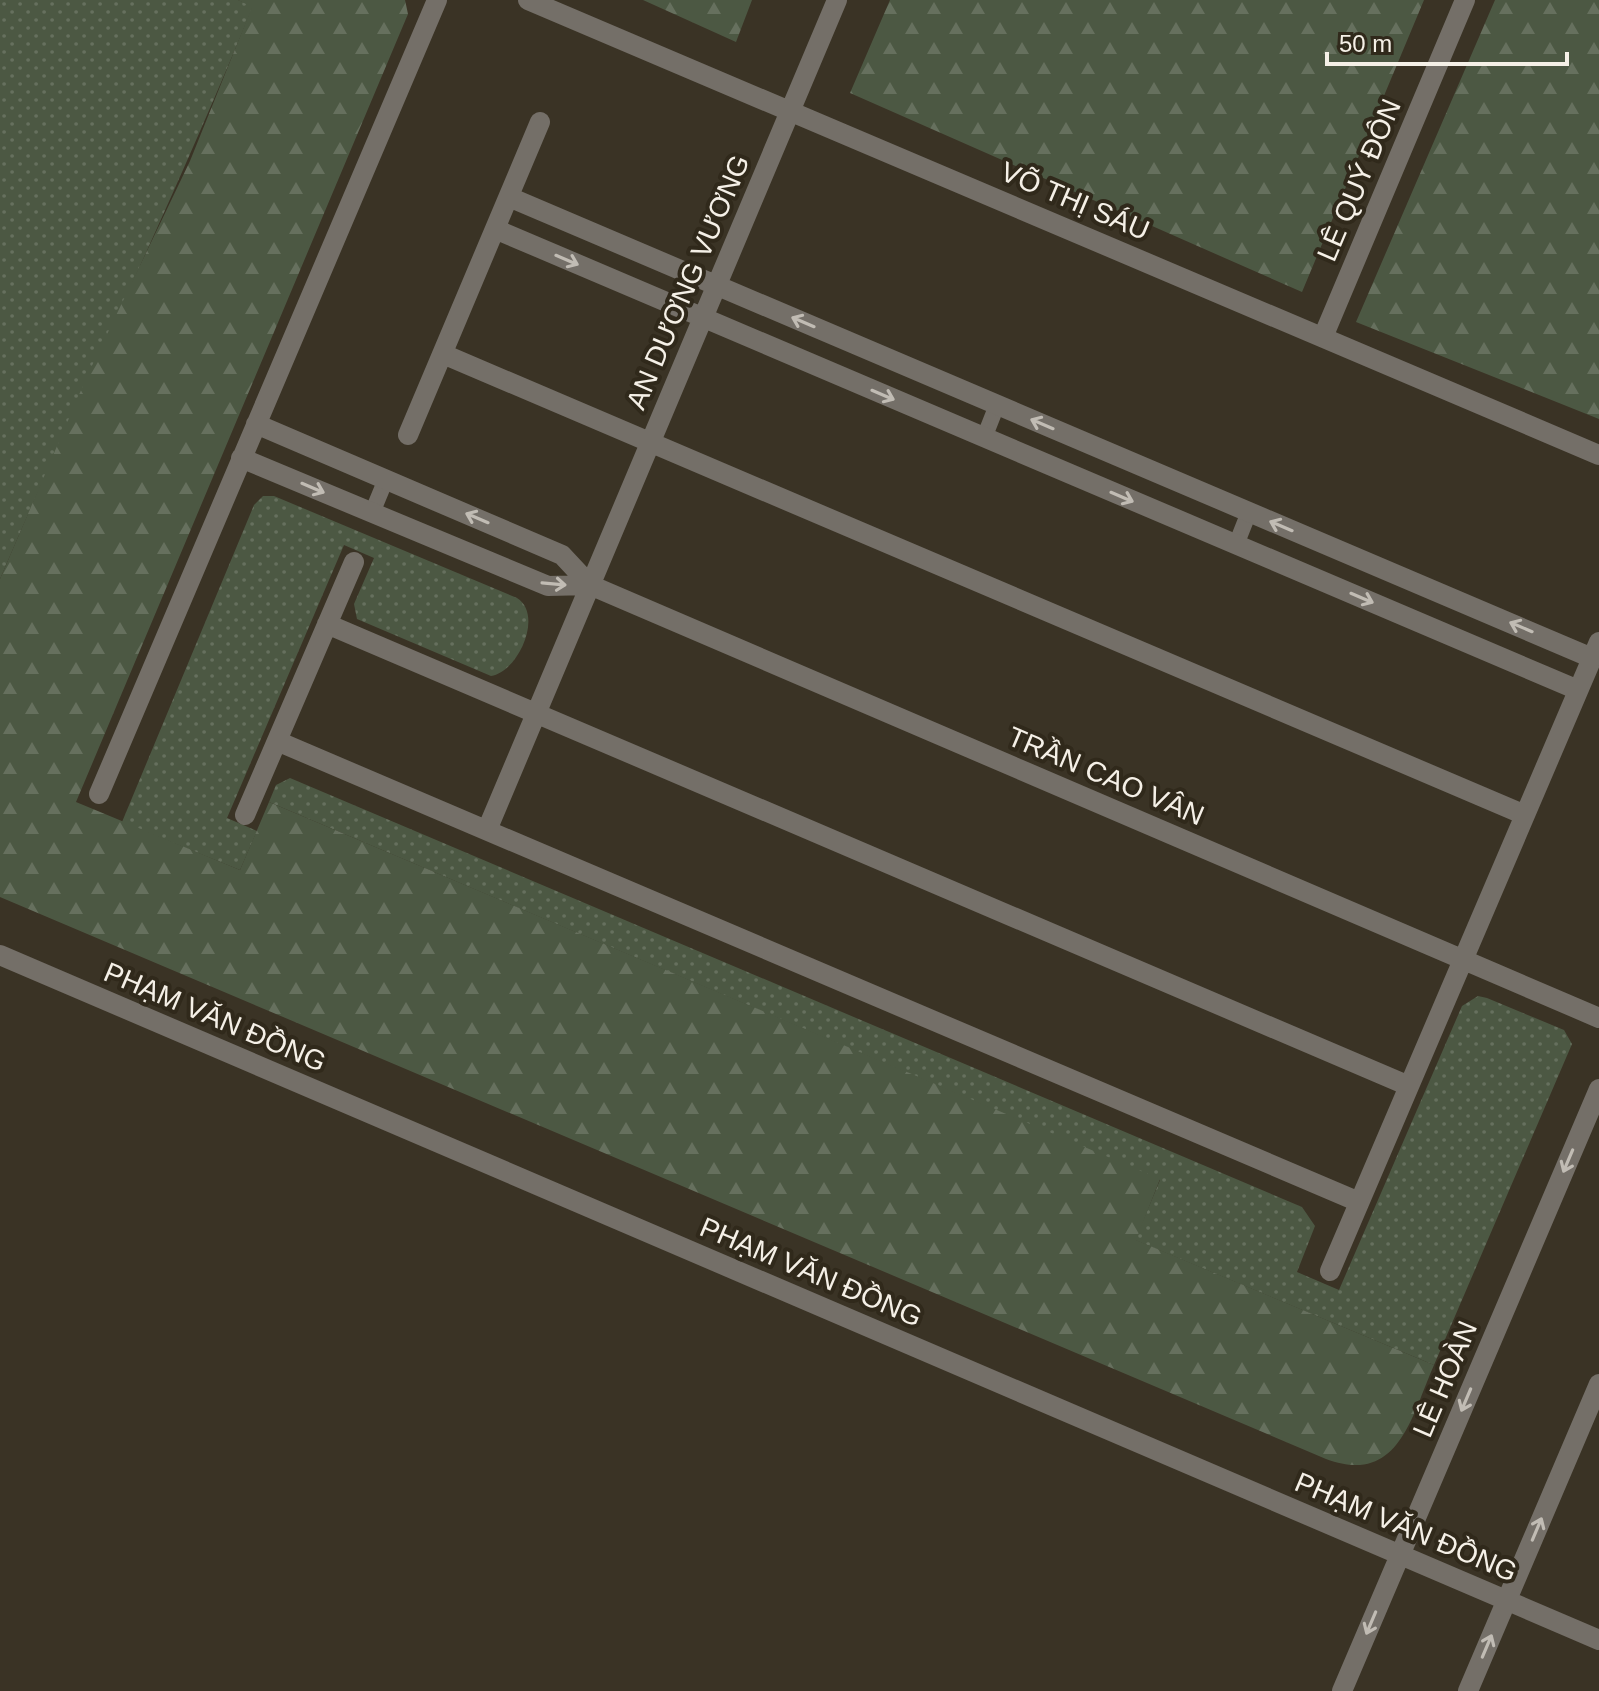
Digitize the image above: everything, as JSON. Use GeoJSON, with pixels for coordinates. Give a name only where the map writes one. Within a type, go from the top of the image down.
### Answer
{"type":"FeatureCollection","features":[{"type":"Feature","properties":{"kind":"street"},"geometry":{"type":"LineString","coordinates":[[99,794],[437,0]]}},
{"type":"Feature","properties":{"kind":"street","name":"VÕ THỊ SÁU"},"geometry":{"type":"LineString","coordinates":[[528,0],[1599,455]]}},
{"type":"Feature","properties":{"kind":"street","name":"AN DƯƠNG VƯƠNG"},"geometry":{"type":"LineString","coordinates":[[487,830],[837,0]]}},
{"type":"Feature","properties":{"kind":"street","name":"LÊ QUÝ ĐÔN"},"geometry":{"type":"LineString","coordinates":[[1323,337],[1465,0]]}},
{"type":"Feature","properties":{"kind":"street"},"geometry":{"type":"LineString","coordinates":[[408,435],[540,122]]}},
{"type":"Feature","properties":{"kind":"street"},"geometry":{"type":"LineString","coordinates":[[509,197],[1249,512],[1596,650],[1330,1271]]}},
{"type":"Feature","properties":{"kind":"street"},"geometry":{"type":"LineString","coordinates":[[495,229],[1578,690]]}},
{"type":"Feature","properties":{"kind":"street"},"geometry":{"type":"LineString","coordinates":[[443,354],[1525,815]]}},
{"type":"Feature","properties":{"kind":"street"},"geometry":{"type":"LineString","coordinates":[[256,424],[562,555],[590,585]]}},
{"type":"Feature","properties":{"kind":"street"},"geometry":{"type":"LineString","coordinates":[[241,458],[548,586],[590,585]]}},
{"type":"Feature","properties":{"kind":"street"},"geometry":{"type":"LineString","coordinates":[[245,815],[354,562]]}},
{"type":"Feature","properties":{"kind":"street","name":"TRẦN CAO VÂN"},"geometry":{"type":"LineString","coordinates":[[590,585],[1599,1018]]}},
{"type":"Feature","properties":{"kind":"street"},"geometry":{"type":"LineString","coordinates":[[327,624],[1409,1086]]}},
{"type":"Feature","properties":{"kind":"street"},"geometry":{"type":"LineString","coordinates":[[277,741],[1359,1202]]}},
{"type":"Feature","properties":{"kind":"street","name":"PHẠM VĂN ĐỒNG"},"geometry":{"type":"LineString","coordinates":[[0,955],[1599,1640]]}},
{"type":"Feature","properties":{"kind":"street","name":"LÊ HOÀN"},"geometry":{"type":"LineString","coordinates":[[1342,1691],[1599,1089]]}},
{"type":"Feature","properties":{"kind":"street"},"geometry":{"type":"LineString","coordinates":[[1468,1691],[1599,1384]]}},
{"type":"Feature","properties":{"kind":"lane"},"geometry":{"type":"LineString","coordinates":[[984,438],[997,405]]}},
{"type":"Feature","properties":{"kind":"lane"},"geometry":{"type":"LineString","coordinates":[[372,513],[386,479]]}},
{"type":"Feature","properties":{"kind":"lane"},"geometry":{"type":"LineString","coordinates":[[1236,545],[1249,512]]}},
{"type":"Feature","properties":{"kind":"green space"},"geometry":{"type":"Polygon","coordinates":[[[0,0],[238,0],[253,6],[0,579],[0,0]]]}},
{"type":"Feature","properties":{"kind":"green space"},"geometry":{"type":"Polygon","coordinates":[[[238,0],[405,0],[408,14],[76,802],[240,870],[269,802],[1160,1179],[1136,1240],[1434,1365],[1409,1425],[1399,1442],[1386,1455],[1370,1463],[1351,1465],[1326,1459],[0,897],[0,579],[88,374],[190,161],[252,7],[238,0]]]}},
{"type":"Feature","properties":{"kind":"green space"},"geometry":{"type":"Polygon","coordinates":[[[643,0],[752,0],[736,42],[643,0]]]}},
{"type":"Feature","properties":{"kind":"green space"},"geometry":{"type":"Polygon","coordinates":[[[890,0],[1424,0],[1302,292],[850,93],[890,0]]]}},
{"type":"Feature","properties":{"kind":"green space"},"geometry":{"type":"Polygon","coordinates":[[[1495,0],[1599,0],[1599,419],[1356,322],[1495,0]]]}},
{"type":"Feature","properties":{"kind":"green space"},"geometry":{"type":"Polygon","coordinates":[[[263,496],[274,496],[517,598],[525,606],[528,629],[510,665],[491,676],[357,619],[354,604],[374,558],[344,545],[227,818],[257,831],[240,870],[122,822],[254,505],[263,496]]]}},
{"type":"Feature","properties":{"kind":"green space"},"geometry":{"type":"Polygon","coordinates":[[[290,778],[1302,1207],[1315,1226],[1297,1272],[1339,1290],[1462,1006],[1478,996],[1487,998],[1564,1030],[1572,1044],[1434,1365],[1135,1240],[1160,1180],[269,802],[276,785],[290,778]]]}}]}
